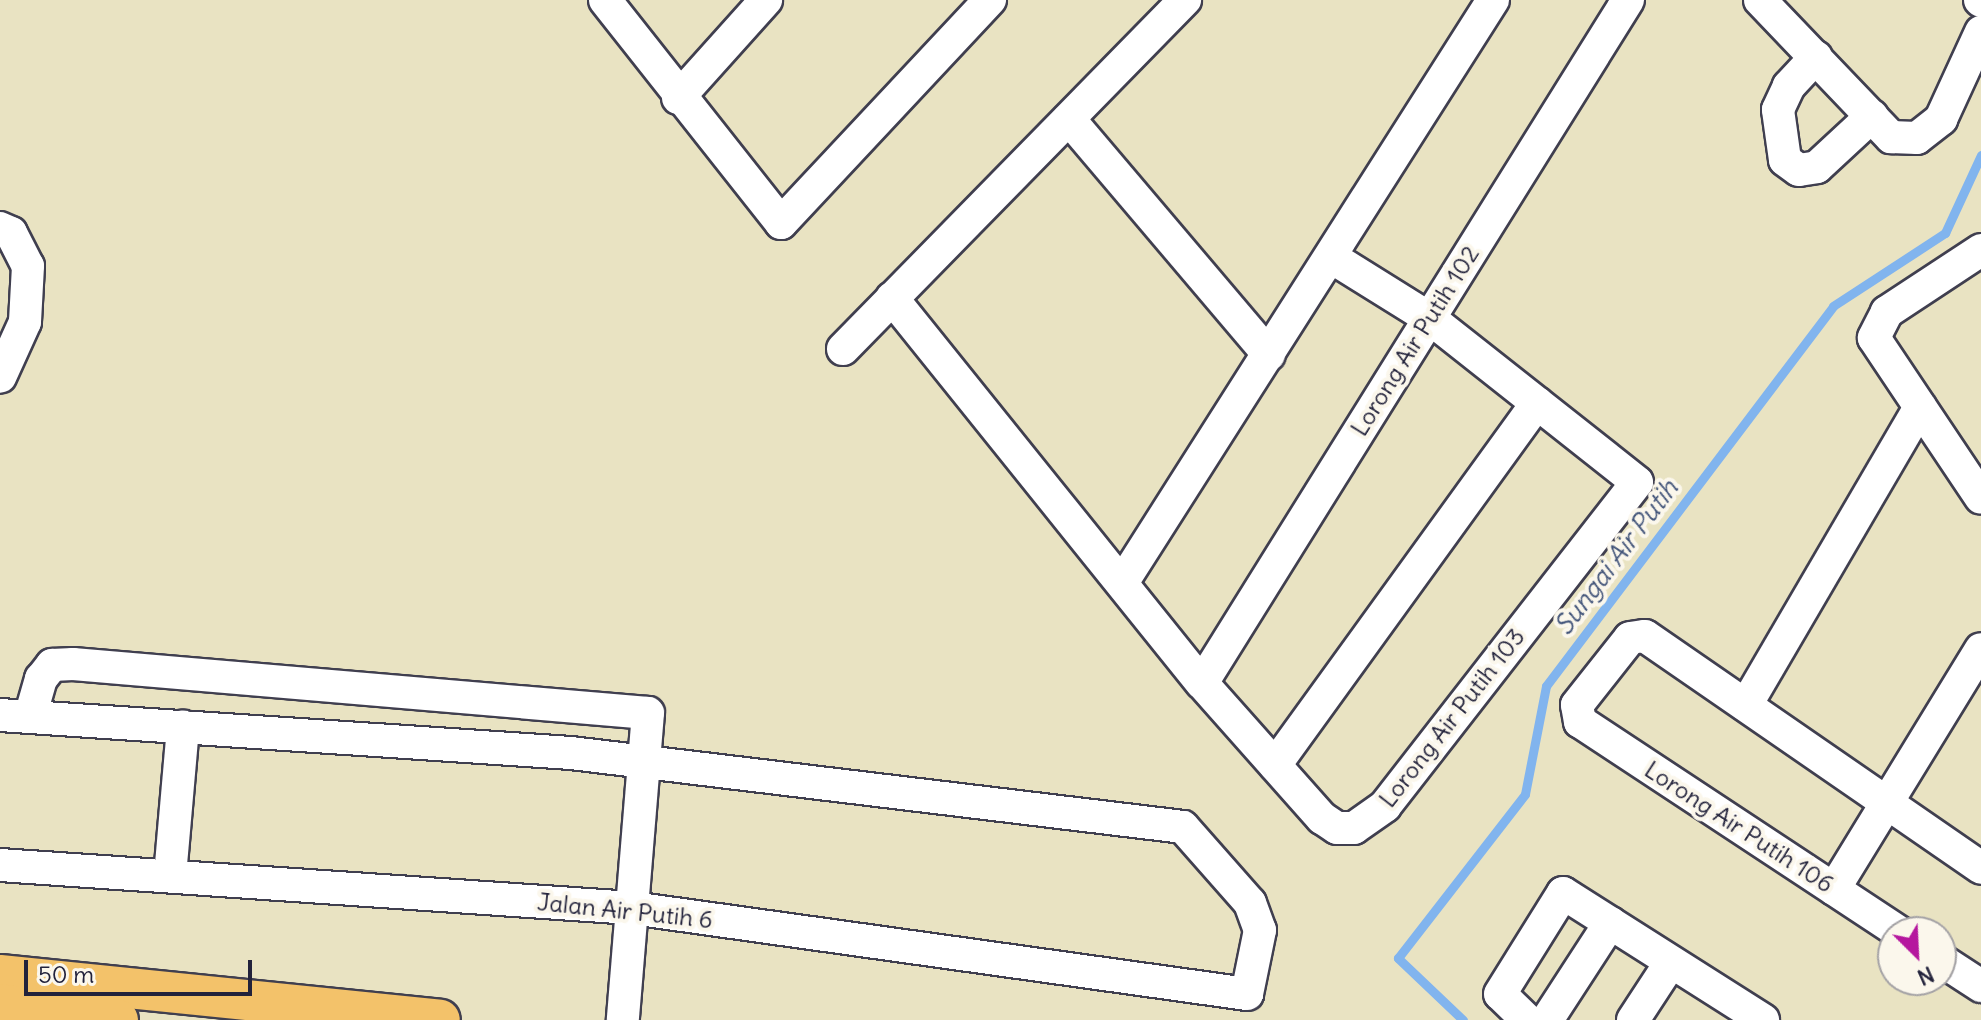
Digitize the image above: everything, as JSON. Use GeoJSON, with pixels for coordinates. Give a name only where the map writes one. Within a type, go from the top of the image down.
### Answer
{"type":"FeatureCollection","features":[{"type":"Feature","properties":{"kind":"main road"},"geometry":{"type":"LineString","coordinates":[[111,1003],[129,1020],[168,992]]}},
{"type":"Feature","properties":{"kind":"main road"},"geometry":{"type":"LineString","coordinates":[[1,994],[111,1003],[168,992],[440,1020]]}},
{"type":"Feature","properties":{"kind":"main road"},"geometry":{"type":"LineString","coordinates":[[1,994],[48,1020]]}},
{"type":"Feature","properties":{"kind":"street"},"geometry":{"type":"LineString","coordinates":[[605,0],[678,98],[781,223],[990,0]]}},
{"type":"Feature","properties":{"kind":"street"},"geometry":{"type":"LineString","coordinates":[[678,98],[766,0]]}},
{"type":"Feature","properties":{"kind":"street"},"geometry":{"type":"LineString","coordinates":[[843,349],[1185,0]]}},
{"type":"Feature","properties":{"kind":"street"},"geometry":{"type":"LineString","coordinates":[[1122,583],[1493,0]]}},
{"type":"Feature","properties":{"kind":"street","name":"Lorong Air Putih 102"},"geometry":{"type":"LineString","coordinates":[[1202,683],[1628,0]]}},
{"type":"Feature","properties":{"kind":"street"},"geometry":{"type":"LineString","coordinates":[[1760,0],[1882,126],[1917,138],[1941,119],[1981,32]]}},
{"type":"Feature","properties":{"kind":"street"},"geometry":{"type":"LineString","coordinates":[[1816,57],[1789,86],[1778,110],[1785,160],[1799,170],[1817,167],[1882,126]]}},
{"type":"Feature","properties":{"kind":"street"},"geometry":{"type":"LineString","coordinates":[[1069,119],[1269,355]]}},
{"type":"Feature","properties":{"kind":"street"},"geometry":{"type":"LineString","coordinates":[[0,377],[25,322],[28,266],[6,231]]}},
{"type":"Feature","properties":{"kind":"street"},"geometry":{"type":"LineString","coordinates":[[1980,251],[1887,312],[1874,338],[1981,498]]}},
{"type":"Feature","properties":{"kind":"street"},"geometry":{"type":"LineString","coordinates":[[1275,765],[1537,403],[1429,318],[1331,257]]}},
{"type":"Feature","properties":{"kind":"street","name":"Lorong Air Putih 103"},"geometry":{"type":"LineString","coordinates":[[892,298],[1202,683],[1275,765],[1337,828],[1371,820],[1637,482],[1537,403]]}},
{"type":"Feature","properties":{"kind":"street"},"geometry":{"type":"LineString","coordinates":[[1920,407],[1746,705],[1981,868]]}},
{"type":"Feature","properties":{"kind":"street","name":"Lorong Air Putih 106"},"geometry":{"type":"LineString","coordinates":[[1746,705],[1645,636],[1630,638],[1577,705],[1580,722],[1877,917]]}},
{"type":"Feature","properties":{"kind":"street"},"geometry":{"type":"LineString","coordinates":[[1834,889],[1981,649]]}},
{"type":"Feature","properties":{"kind":"street"},"geometry":{"type":"LineString","coordinates":[[15,716],[52,665],[73,664],[648,713],[623,1020]]}},
{"type":"Feature","properties":{"kind":"street"},"geometry":{"type":"LineString","coordinates":[[15,716],[645,763]]}},
{"type":"Feature","properties":{"kind":"street"},"geometry":{"type":"LineString","coordinates":[[170,876],[183,727]]}},
{"type":"Feature","properties":{"kind":"street","name":"Jalan Air Putih 6"},"geometry":{"type":"LineString","coordinates":[[0,865],[632,908],[1247,994],[1260,930],[1250,903],[1183,827],[645,763]]}},
{"type":"Feature","properties":{"kind":"street"},"geometry":{"type":"LineString","coordinates":[[1527,1020],[1500,994],[1563,893],[1763,1020]]}},
{"type":"Feature","properties":{"kind":"street"},"geometry":{"type":"LineString","coordinates":[[1547,1020],[1610,923]]}},
{"type":"Feature","properties":{"kind":"street"},"geometry":{"type":"LineString","coordinates":[[1633,1020],[1671,962]]}},
{"type":"Feature","properties":{"kind":"street"},"geometry":{"type":"LineString","coordinates":[[1957,970],[1981,986]]}},
{"type":"Feature","properties":{"kind":"waterway","name":"Sungai Air Putih"},"geometry":{"type":"LineString","coordinates":[[1463,1020],[1398,958],[1525,794],[1546,686],[1833,306],[1945,233],[1981,155]]}}]}
